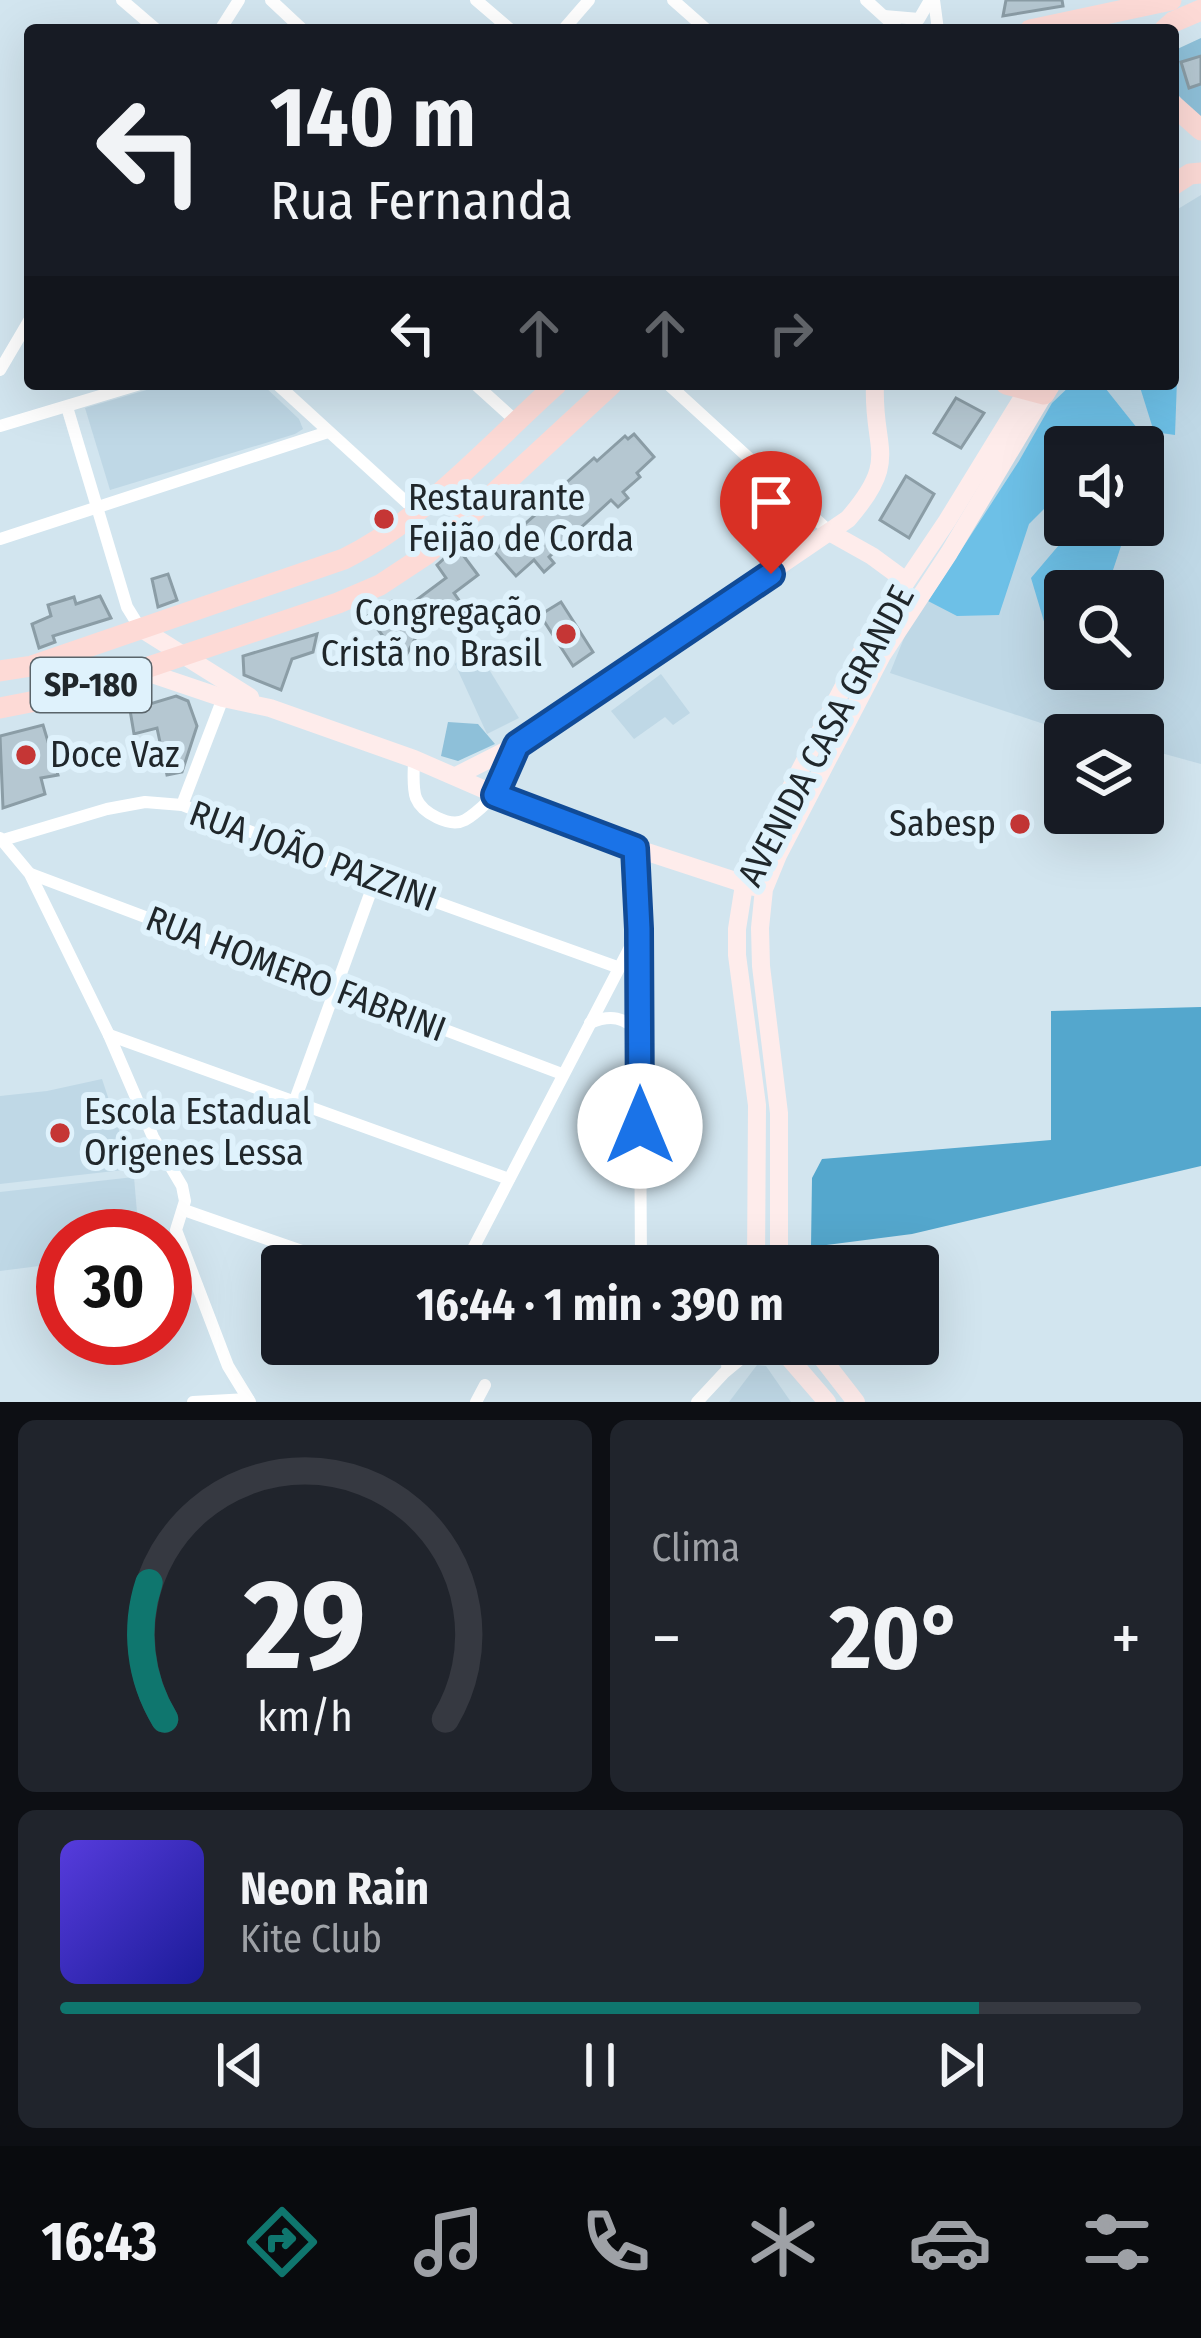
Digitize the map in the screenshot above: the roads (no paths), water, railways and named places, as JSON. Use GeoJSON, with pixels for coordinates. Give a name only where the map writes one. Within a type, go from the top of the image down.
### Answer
{"type":"FeatureCollection","features":[{"type":"Feature","properties":{"kind":"main road"},"geometry":{"type":"LineString","coordinates":[[1044,24],[1068,14],[1171,0]]}},
{"type":"Feature","properties":{"kind":"main road"},"geometry":{"type":"LineString","coordinates":[[1172,24],[1201,10]]}},
{"type":"Feature","properties":{"kind":"main road","name":"SP-180"},"geometry":{"type":"LineString","coordinates":[[0,671],[32,666],[344,559],[381,540],[417,512],[550,390]]}},
{"type":"Feature","properties":{"kind":"main road","name":"SP-180"},"geometry":{"type":"LineString","coordinates":[[0,708],[56,697],[140,670],[380,585],[427,554],[607,390]]}},
{"type":"Feature","properties":{"kind":"main road"},"geometry":{"type":"LineString","coordinates":[[456,776],[517,745],[830,533],[859,506],[880,469],[876,390]]}},
{"type":"Feature","properties":{"kind":"main road","name":"AVENIDA CASA GRANDE"},"geometry":{"type":"LineString","coordinates":[[756,1245],[756,1085],[737,955],[744,885],[871,634],[1030,390]]}},
{"type":"Feature","properties":{"kind":"main road","name":"AVENIDA CASA GRANDE"},"geometry":{"type":"LineString","coordinates":[[779,1245],[778,1096],[761,966],[764,889],[882,655],[949,553],[1030,390]]}},
{"type":"Feature","properties":{"kind":"main road"},"geometry":{"type":"LineString","coordinates":[[417,512],[468,518]]}},
{"type":"Feature","properties":{"kind":"main road"},"geometry":{"type":"LineString","coordinates":[[830,533],[905,580]]}},
{"type":"Feature","properties":{"kind":"main road"},"geometry":{"type":"LineString","coordinates":[[140,628],[270,708]]}},
{"type":"Feature","properties":{"kind":"main road"},"geometry":{"type":"LineString","coordinates":[[140,670],[270,708],[414,759],[635,848],[764,889]]}},
{"type":"Feature","properties":{"kind":"main road"},"geometry":{"type":"LineString","coordinates":[[495,795],[517,745]]}},
{"type":"Feature","properties":{"kind":"main road"},"geometry":{"type":"LineString","coordinates":[[795,1365],[827,1402]]}},
{"type":"Feature","properties":{"kind":"main road"},"geometry":{"type":"LineString","coordinates":[[827,1365],[856,1402]]}},
{"type":"Feature","properties":{"kind":"street"},"geometry":{"type":"LineString","coordinates":[[122,0],[150,24]]}},
{"type":"Feature","properties":{"kind":"street"},"geometry":{"type":"LineString","coordinates":[[271,0],[297,24]]}},
{"type":"Feature","properties":{"kind":"street"},"geometry":{"type":"LineString","coordinates":[[476,0],[504,24]]}},
{"type":"Feature","properties":{"kind":"street"},"geometry":{"type":"LineString","coordinates":[[568,24],[589,0]]}},
{"type":"Feature","properties":{"kind":"street"},"geometry":{"type":"LineString","coordinates":[[673,0],[700,24]]}},
{"type":"Feature","properties":{"kind":"street"},"geometry":{"type":"LineString","coordinates":[[866,0],[893,24]]}},
{"type":"Feature","properties":{"kind":"street"},"geometry":{"type":"LineString","coordinates":[[884,16],[919,19],[932,0]]}},
{"type":"Feature","properties":{"kind":"street"},"geometry":{"type":"LineString","coordinates":[[0,370],[24,330]]}},
{"type":"Feature","properties":{"kind":"street"},"geometry":{"type":"LineString","coordinates":[[0,426],[121,390]]}},
{"type":"Feature","properties":{"kind":"street"},"geometry":{"type":"LineString","coordinates":[[283,390],[417,512]]}},
{"type":"Feature","properties":{"kind":"street"},"geometry":{"type":"LineString","coordinates":[[482,390],[516,421]]}},
{"type":"Feature","properties":{"kind":"street"},"geometry":{"type":"LineString","coordinates":[[675,390],[830,533]]}},
{"type":"Feature","properties":{"kind":"street"},"geometry":{"type":"LineString","coordinates":[[67,407],[127,607],[140,628]]}},
{"type":"Feature","properties":{"kind":"street"},"geometry":{"type":"LineString","coordinates":[[0,539],[328,432]]}},
{"type":"Feature","properties":{"kind":"street"},"geometry":{"type":"LineString","coordinates":[[182,805],[223,698]]}},
{"type":"Feature","properties":{"kind":"street"},"geometry":{"type":"LineString","coordinates":[[414,759],[418,802],[449,823],[467,819],[495,795]]}},
{"type":"Feature","properties":{"kind":"street","name":"RUA JOÃO PAZZINI"},"geometry":{"type":"LineString","coordinates":[[2,839],[107,809],[145,802],[182,805],[617,967]]}},
{"type":"Feature","properties":{"kind":"street"},"geometry":{"type":"LineString","coordinates":[[2,839],[30,874],[110,1035],[153,1137],[182,1186],[184,1209]]}},
{"type":"Feature","properties":{"kind":"street"},"geometry":{"type":"LineString","coordinates":[[635,848],[641,1245]]}},
{"type":"Feature","properties":{"kind":"street","name":"RUA HOMERO FABRINI"},"geometry":{"type":"LineString","coordinates":[[30,874],[562,1074]]}},
{"type":"Feature","properties":{"kind":"street"},"geometry":{"type":"LineString","coordinates":[[295,1100],[375,880]]}},
{"type":"Feature","properties":{"kind":"street"},"geometry":{"type":"LineString","coordinates":[[475,1245],[639,929]]}},
{"type":"Feature","properties":{"kind":"street"},"geometry":{"type":"LineString","coordinates":[[589,1023],[623,1019],[640,1033]]}},
{"type":"Feature","properties":{"kind":"street"},"geometry":{"type":"LineString","coordinates":[[110,1035],[509,1179]]}},
{"type":"Feature","properties":{"kind":"street"},"geometry":{"type":"LineString","coordinates":[[192,1213],[285,1245]]}},
{"type":"Feature","properties":{"kind":"street"},"geometry":{"type":"LineString","coordinates":[[192,1272],[228,1366],[249,1401],[193,1402]]}},
{"type":"Feature","properties":{"kind":"street"},"geometry":{"type":"LineString","coordinates":[[724,1372],[728,1365]]}},
{"type":"Feature","properties":{"kind":"street"},"geometry":{"type":"LineString","coordinates":[[697,1402],[733,1365]]}},
{"type":"Feature","properties":{"kind":"street"},"geometry":{"type":"LineString","coordinates":[[476,1402],[485,1384]]}},
{"type":"Feature","properties":{"kind":"place","name":"Restaurante Feijão de Corda"},"geometry":{"type":"Point","coordinates":[384,519]}},
{"type":"Feature","properties":{"kind":"place","name":"Congregação Cristã no Brasil"},"geometry":{"type":"Point","coordinates":[566,634]}},
{"type":"Feature","properties":{"kind":"place","name":"Doce Vaz"},"geometry":{"type":"Point","coordinates":[26,755]}},
{"type":"Feature","properties":{"kind":"place","name":"Sabesp"},"geometry":{"type":"Point","coordinates":[1020,824]}},
{"type":"Feature","properties":{"kind":"place","name":"Escola Estadual Origenes Lessa"},"geometry":{"type":"Point","coordinates":[60,1133]}}]}
